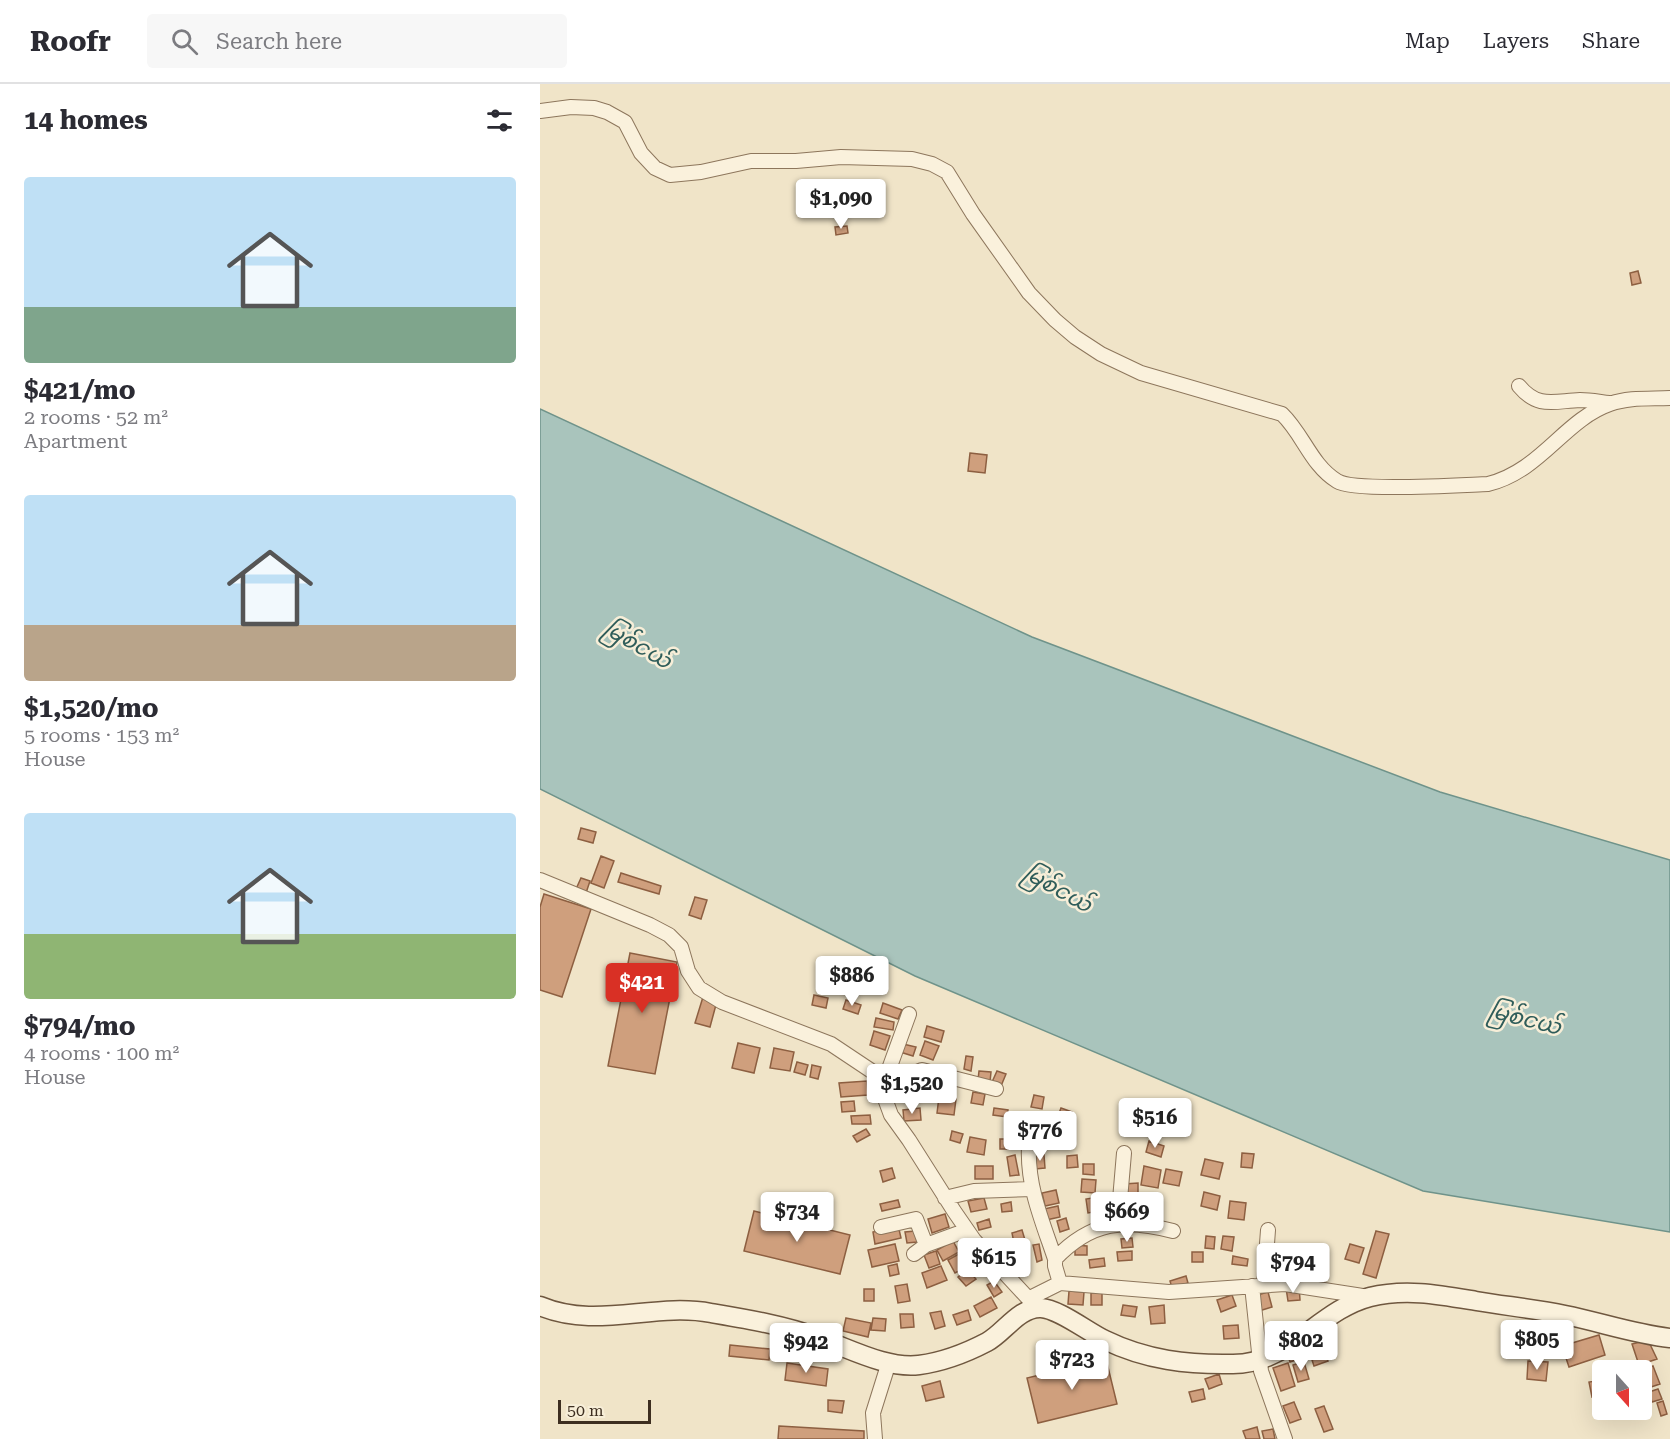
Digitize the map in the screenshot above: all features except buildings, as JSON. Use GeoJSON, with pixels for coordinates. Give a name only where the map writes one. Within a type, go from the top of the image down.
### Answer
{"type":"FeatureCollection","features":[{"type":"Feature","properties":{"kind":"street"},"geometry":{"type":"LineString","coordinates":[[540,111],[578,107],[608,112],[625,122],[641,153],[655,168],[670,175],[701,172],[751,161],[853,157],[912,159],[943,168],[1029,293],[1055,321],[1101,354],[1130,369],[1282,414],[1296,428],[1312,457],[1337,482],[1345,485],[1381,487],[1498,482],[1524,468],[1587,415],[1611,403]]}},
{"type":"Feature","properties":{"kind":"street"},"geometry":{"type":"LineString","coordinates":[[1519,386],[1527,395],[1541,402],[1582,400],[1611,403],[1634,399],[1670,398]]}},
{"type":"Feature","properties":{"kind":"street"},"geometry":{"type":"LineString","coordinates":[[540,880],[552,887],[628,915],[669,935],[681,947],[688,971],[699,988],[722,1002],[831,1044],[885,1080],[907,1076],[922,1070],[996,1089]]}},
{"type":"Feature","properties":{"kind":"street"},"geometry":{"type":"LineString","coordinates":[[909,1014],[885,1080],[884,1096],[891,1115],[945,1198],[967,1230],[1034,1303],[1103,1340],[1138,1355],[1160,1360],[1236,1364],[1260,1359],[1277,1354],[1352,1303],[1369,1297],[1396,1293],[1447,1295],[1565,1315],[1670,1338]]}},
{"type":"Feature","properties":{"kind":"street"},"geometry":{"type":"LineString","coordinates":[[1029,1148],[1029,1169],[1033,1189],[1055,1259],[1060,1283]]}},
{"type":"Feature","properties":{"kind":"street"},"geometry":{"type":"LineString","coordinates":[[1118,1223],[1124,1153]]}},
{"type":"Feature","properties":{"kind":"street"},"geometry":{"type":"LineString","coordinates":[[945,1198],[974,1191],[1033,1189]]}},
{"type":"Feature","properties":{"kind":"street"},"geometry":{"type":"LineString","coordinates":[[881,1227],[916,1219],[926,1245]]}},
{"type":"Feature","properties":{"kind":"street"},"geometry":{"type":"LineString","coordinates":[[1055,1259],[1087,1235],[1118,1223],[1140,1223],[1173,1232]]}},
{"type":"Feature","properties":{"kind":"street"},"geometry":{"type":"LineString","coordinates":[[914,1254],[926,1245],[967,1230]]}},
{"type":"Feature","properties":{"kind":"street"},"geometry":{"type":"LineString","coordinates":[[1269,1230],[1258,1285],[1260,1359],[1263,1380],[1285,1439]]}},
{"type":"Feature","properties":{"kind":"street"},"geometry":{"type":"LineString","coordinates":[[540,1306],[564,1314],[609,1318],[644,1312],[688,1309],[816,1336],[889,1362],[912,1365],[949,1358],[990,1340],[1060,1283],[1169,1292],[1258,1285],[1299,1285],[1369,1297]]}},
{"type":"Feature","properties":{"kind":"street"},"geometry":{"type":"LineString","coordinates":[[875,1439],[873,1413],[889,1362]]}},
{"type":"Feature","properties":{"kind":"water","name":"မြစ်ငယ်"},"geometry":{"type":"Polygon","coordinates":[[[540,409],[1032,637],[1440,792],[1670,860],[1670,1232],[1423,1191],[915,976],[540,789],[540,409]]]}}]}
